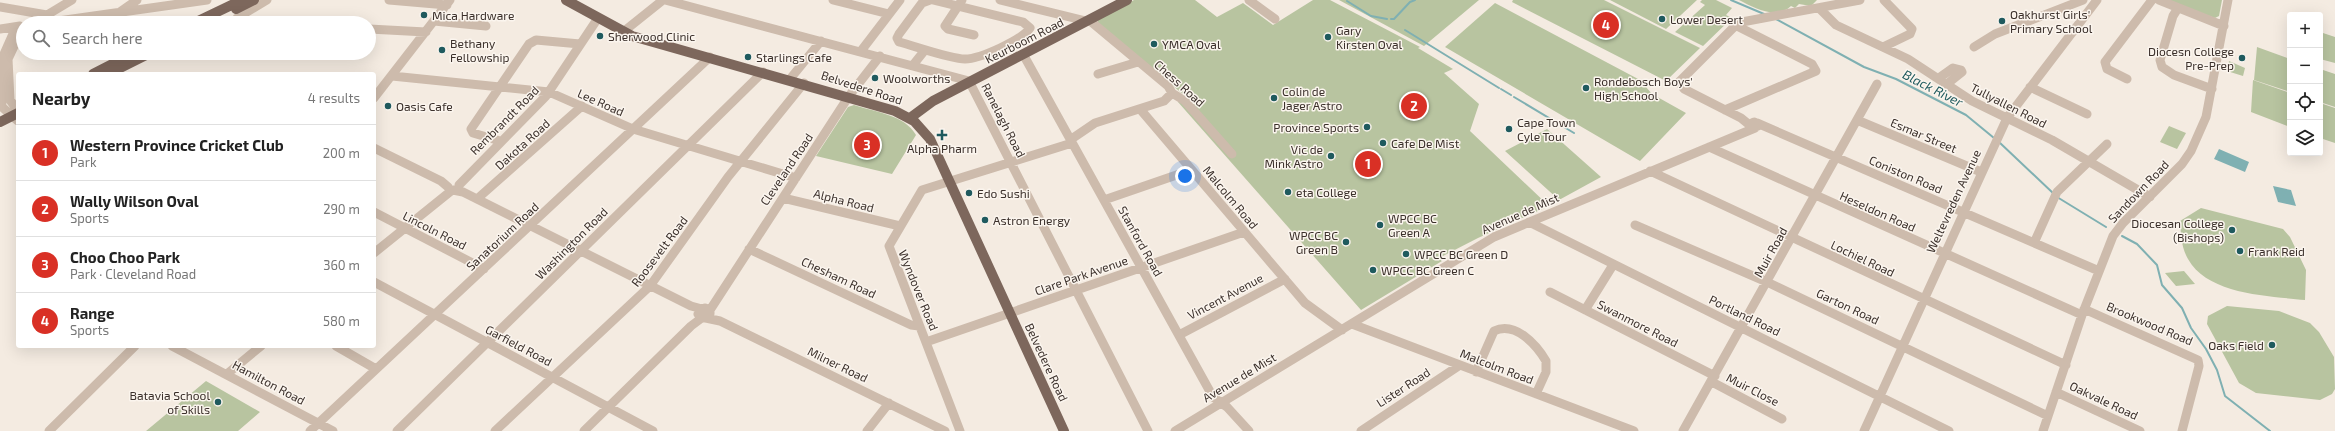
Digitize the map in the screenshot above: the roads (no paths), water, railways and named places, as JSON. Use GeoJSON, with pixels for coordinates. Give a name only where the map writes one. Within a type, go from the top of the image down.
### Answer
{"type":"FeatureCollection","features":[{"type":"Feature","properties":{"kind":"main road"},"geometry":{"type":"LineString","coordinates":[[208,16],[242,0]]}},
{"type":"Feature","properties":{"kind":"main road"},"geometry":{"type":"LineString","coordinates":[[223,16],[254,0]]}},
{"type":"Feature","properties":{"kind":"main road","name":"Belvedere Road"},"geometry":{"type":"LineString","coordinates":[[566,0],[622,32],[849,96],[908,117],[928,136],[1064,431]]}},
{"type":"Feature","properties":{"kind":"main road","name":"Keurboom Road"},"geometry":{"type":"LineString","coordinates":[[908,117],[932,101],[1127,0]]}},
{"type":"Feature","properties":{"kind":"main road"},"geometry":{"type":"LineString","coordinates":[[97,72],[120,60]]}},
{"type":"Feature","properties":{"kind":"main road"},"geometry":{"type":"LineString","coordinates":[[112,72],[136,60]]}},
{"type":"Feature","properties":{"kind":"main road"},"geometry":{"type":"LineString","coordinates":[[0,122],[16,117]]}},
{"type":"Feature","properties":{"kind":"main road"},"geometry":{"type":"LineString","coordinates":[[0,129],[16,117]]}},
{"type":"Feature","properties":{"kind":"street"},"geometry":{"type":"LineString","coordinates":[[49,16],[72,0]]}},
{"type":"Feature","properties":{"kind":"street"},"geometry":{"type":"LineString","coordinates":[[120,12],[136,0]]}},
{"type":"Feature","properties":{"kind":"street"},"geometry":{"type":"LineString","coordinates":[[77,16],[120,12],[206,0],[218,11]]}},
{"type":"Feature","properties":{"kind":"street"},"geometry":{"type":"LineString","coordinates":[[239,16],[244,12],[268,0]]}},
{"type":"Feature","properties":{"kind":"street"},"geometry":{"type":"LineString","coordinates":[[389,0],[448,2]]}},
{"type":"Feature","properties":{"kind":"street"},"geometry":{"type":"LineString","coordinates":[[622,32],[664,0]]}},
{"type":"Feature","properties":{"kind":"street","name":"Ranelagh Road"},"geometry":{"type":"LineString","coordinates":[[664,0],[880,56],[970,82],[1148,431]]}},
{"type":"Feature","properties":{"kind":"street"},"geometry":{"type":"LineString","coordinates":[[833,0],[889,14]]}},
{"type":"Feature","properties":{"kind":"street"},"geometry":{"type":"LineString","coordinates":[[861,51],[900,0]]}},
{"type":"Feature","properties":{"kind":"street"},"geometry":{"type":"LineString","coordinates":[[930,0],[922,3],[897,38],[901,43],[961,59],[974,58],[1019,37],[1030,28],[1029,25],[1023,22],[960,3],[933,0]]}},
{"type":"Feature","properties":{"kind":"street"},"geometry":{"type":"LineString","coordinates":[[1000,0],[1088,21]]}},
{"type":"Feature","properties":{"kind":"street"},"geometry":{"type":"LineString","coordinates":[[1249,0],[1275,19]]}},
{"type":"Feature","properties":{"kind":"street"},"geometry":{"type":"LineString","coordinates":[[1753,126],[1742,118],[1680,85],[1680,80],[1736,26],[1747,21],[1860,0]]}},
{"type":"Feature","properties":{"kind":"street"},"geometry":{"type":"LineString","coordinates":[[1883,47],[1910,34],[1912,30],[1884,0]]}},
{"type":"Feature","properties":{"kind":"street"},"geometry":{"type":"LineString","coordinates":[[1974,47],[1995,34],[2083,0]]}},
{"type":"Feature","properties":{"kind":"street","name":"Weltevreden Avenue"},"geometry":{"type":"LineString","coordinates":[[1864,431],[1962,212],[2007,118],[2097,0]]}},
{"type":"Feature","properties":{"kind":"street"},"geometry":{"type":"LineString","coordinates":[[2127,79],[2107,69],[2105,62],[2152,0]]}},
{"type":"Feature","properties":{"kind":"street"},"geometry":{"type":"LineString","coordinates":[[2159,0],[2196,16],[2226,19]]}},
{"type":"Feature","properties":{"kind":"street","name":"Sandown Road"},"geometry":{"type":"LineString","coordinates":[[2043,431],[2083,312],[2115,233],[2182,164],[2191,151],[2206,117],[2226,19],[2228,0]]}},
{"type":"Feature","properties":{"kind":"street","name":"Sandown Road"},"geometry":{"type":"LineString","coordinates":[[2226,19],[2232,0]]}},
{"type":"Feature","properties":{"kind":"street"},"geometry":{"type":"LineString","coordinates":[[376,96],[448,2]]}},
{"type":"Feature","properties":{"kind":"street"},"geometry":{"type":"LineString","coordinates":[[960,3],[945,24],[946,27],[974,35]]}},
{"type":"Feature","properties":{"kind":"street"},"geometry":{"type":"LineString","coordinates":[[0,7],[34,16]]}},
{"type":"Feature","properties":{"kind":"street","name":"Tullyallen Road"},"geometry":{"type":"LineString","coordinates":[[1819,8],[1836,25],[1883,47],[1939,78],[1972,101],[2089,161],[2150,197]]}},
{"type":"Feature","properties":{"kind":"street"},"geometry":{"type":"LineString","coordinates":[[2178,8],[2173,16],[2160,60],[2162,67],[2174,75],[2212,89]]}},
{"type":"Feature","properties":{"kind":"street","name":"Rembrandt Road"},"geometry":{"type":"LineString","coordinates":[[453,187],[549,92],[598,18]]}},
{"type":"Feature","properties":{"kind":"street"},"geometry":{"type":"LineString","coordinates":[[434,21],[486,26]]}},
{"type":"Feature","properties":{"kind":"street","name":"Chess Road"},"geometry":{"type":"LineString","coordinates":[[1088,21],[1168,86],[1172,93],[1185,101],[1232,154]]}},
{"type":"Feature","properties":{"kind":"street"},"geometry":{"type":"LineString","coordinates":[[1725,110],[1813,74],[1816,71],[1812,64],[1736,26]]}},
{"type":"Feature","properties":{"kind":"street"},"geometry":{"type":"LineString","coordinates":[[0,30],[16,28]]}},
{"type":"Feature","properties":{"kind":"street"},"geometry":{"type":"LineString","coordinates":[[376,29],[426,32]]}},
{"type":"Feature","properties":{"kind":"street"},"geometry":{"type":"LineString","coordinates":[[16,36],[0,64],[2,108],[16,117]]}},
{"type":"Feature","properties":{"kind":"street"},"geometry":{"type":"LineString","coordinates":[[16,39],[8,59],[10,100],[16,117]]}},
{"type":"Feature","properties":{"kind":"street"},"geometry":{"type":"LineString","coordinates":[[500,141],[473,133],[470,129],[532,41],[580,44]]}},
{"type":"Feature","properties":{"kind":"street"},"geometry":{"type":"LineString","coordinates":[[790,79],[821,41]]}},
{"type":"Feature","properties":{"kind":"street"},"geometry":{"type":"LineString","coordinates":[[915,66],[926,50]]}},
{"type":"Feature","properties":{"kind":"street","name":"Stanford Road"},"geometry":{"type":"LineString","coordinates":[[1023,54],[1178,335],[1214,397],[1228,407],[1249,431]]}},
{"type":"Feature","properties":{"kind":"street","name":"Cleveland Road"},"geometry":{"type":"LineString","coordinates":[[584,431],[704,313],[716,298],[849,96],[880,56]]}},
{"type":"Feature","properties":{"kind":"street","name":"Sanatorium Road"},"geometry":{"type":"LineString","coordinates":[[310,431],[710,57]]}},
{"type":"Feature","properties":{"kind":"street"},"geometry":{"type":"LineString","coordinates":[[1098,74],[1138,62]]}},
{"type":"Feature","properties":{"kind":"street"},"geometry":{"type":"LineString","coordinates":[[1939,78],[1953,68],[1961,70],[1962,72],[1947,84]]}},
{"type":"Feature","properties":{"kind":"street","name":"Washington Road"},"geometry":{"type":"LineString","coordinates":[[397,431],[762,72]]}},
{"type":"Feature","properties":{"kind":"street","name":"Lee Road"},"geometry":{"type":"LineString","coordinates":[[392,76],[549,92],[633,129],[796,178]]}},
{"type":"Feature","properties":{"kind":"street","name":"Roosevelt Road"},"geometry":{"type":"LineString","coordinates":[[495,431],[650,286],[741,161],[804,83]]}},
{"type":"Feature","properties":{"kind":"street","name":"Muir Road"},"geometry":{"type":"LineString","coordinates":[[1683,431],[1877,84]]}},
{"type":"Feature","properties":{"kind":"street"},"geometry":{"type":"LineString","coordinates":[[2030,87],[2087,114]]}},
{"type":"Feature","properties":{"kind":"street","name":"Wyndover Road"},"geometry":{"type":"LineString","coordinates":[[960,431],[889,249],[920,191],[1012,162],[1071,141],[1091,125],[1166,100],[1172,93]]}},
{"type":"Feature","properties":{"kind":"street","name":"Dakota Road"},"geometry":{"type":"LineString","coordinates":[[477,199],[582,106]]}},
{"type":"Feature","properties":{"kind":"street","name":"Malcolm Road"},"geometry":{"type":"LineString","coordinates":[[1140,109],[1309,307],[1342,330]]}},
{"type":"Feature","properties":{"kind":"street","name":"Esmar Street"},"geometry":{"type":"LineString","coordinates":[[1857,120],[1981,172]]}},
{"type":"Feature","properties":{"kind":"street","name":"Coniston Road"},"geometry":{"type":"LineString","coordinates":[[1753,126],[1769,128],[2099,271]]}},
{"type":"Feature","properties":{"kind":"street","name":"Avenue de Mist"},"geometry":{"type":"LineString","coordinates":[[1176,431],[1488,240],[1709,147],[1753,126]]}},
{"type":"Feature","properties":{"kind":"street"},"geometry":{"type":"LineString","coordinates":[[2034,243],[2055,195],[2107,144]]}},
{"type":"Feature","properties":{"kind":"street","name":"Heseldon Road"},"geometry":{"type":"LineString","coordinates":[[1709,147],[1814,196],[2083,312]]}},
{"type":"Feature","properties":{"kind":"street","name":"Milner Road"},"geometry":{"type":"LineString","coordinates":[[376,149],[720,321],[945,431]]}},
{"type":"Feature","properties":{"kind":"street"},"geometry":{"type":"LineString","coordinates":[[1104,200],[1192,170]]}},
{"type":"Feature","properties":{"kind":"street","name":"Lochiel Road"},"geometry":{"type":"LineString","coordinates":[[1650,171],[2066,365]]}},
{"type":"Feature","properties":{"kind":"street"},"geometry":{"type":"LineString","coordinates":[[376,251],[453,187]]}},
{"type":"Feature","properties":{"kind":"street","name":"Alpha Road"},"geometry":{"type":"LineString","coordinates":[[783,198],[900,226]]}},
{"type":"Feature","properties":{"kind":"street","name":"Lincoln Road"},"geometry":{"type":"LineString","coordinates":[[376,213],[484,269]]}},
{"type":"Feature","properties":{"kind":"street","name":"Portland Road"},"geometry":{"type":"LineString","coordinates":[[1529,222],[1949,431]]}},
{"type":"Feature","properties":{"kind":"street","name":"Garton Road"},"geometry":{"type":"LineString","coordinates":[[1635,225],[1767,282],[2048,416]]}},
{"type":"Feature","properties":{"kind":"street","name":"Clare Park Avenue"},"geometry":{"type":"LineString","coordinates":[[926,342],[1244,232]]}},
{"type":"Feature","properties":{"kind":"street","name":"Chesham Road"},"geometry":{"type":"LineString","coordinates":[[749,249],[910,324],[919,326]]}},
{"type":"Feature","properties":{"kind":"street"},"geometry":{"type":"LineString","coordinates":[[1585,310],[1613,265]]}},
{"type":"Feature","properties":{"kind":"street","name":"Vincent Avenue"},"geometry":{"type":"LineString","coordinates":[[1178,335],[1285,279]]}},
{"type":"Feature","properties":{"kind":"street","name":"Garfield Road"},"geometry":{"type":"LineString","coordinates":[[376,283],[652,431]]}},
{"type":"Feature","properties":{"kind":"street","name":"Swanmore Road"},"geometry":{"type":"LineString","coordinates":[[1550,292],[1713,379]]}},
{"type":"Feature","properties":{"kind":"street","name":"Brookwood Road"},"geometry":{"type":"LineString","coordinates":[[2083,312],[2193,356],[2198,360],[2199,366],[2182,431]]}},
{"type":"Feature","properties":{"kind":"street","name":"Malcolm Road"},"geometry":{"type":"LineString","coordinates":[[1352,324],[1634,431]]}},
{"type":"Feature","properties":{"kind":"street"},"geometry":{"type":"LineString","coordinates":[[1476,372],[1494,331],[1503,328],[1515,329],[1524,335],[1546,361],[1547,367],[1536,394]]}},
{"type":"Feature","properties":{"kind":"street"},"geometry":{"type":"LineString","coordinates":[[49,431],[133,348]]}},
{"type":"Feature","properties":{"kind":"street","name":"Hamilton Road"},"geometry":{"type":"LineString","coordinates":[[176,348],[228,374],[332,431]]}},
{"type":"Feature","properties":{"kind":"street"},"geometry":{"type":"LineString","coordinates":[[228,374],[260,348]]}},
{"type":"Feature","properties":{"kind":"street"},"geometry":{"type":"LineString","coordinates":[[339,348],[376,369]]}},
{"type":"Feature","properties":{"kind":"street","name":"Lister Road"},"geometry":{"type":"LineString","coordinates":[[1361,431],[1460,365]]}},
{"type":"Feature","properties":{"kind":"street","name":"Muir Close"},"geometry":{"type":"LineString","coordinates":[[1713,379],[1782,419]]}},
{"type":"Feature","properties":{"kind":"street","name":"Oakvale Road"},"geometry":{"type":"LineString","coordinates":[[2056,392],[2140,431]]}},
{"type":"Feature","properties":{"kind":"street"},"geometry":{"type":"LineString","coordinates":[[867,431],[889,403]]}},
{"type":"Feature","properties":{"kind":"water"},"geometry":{"type":"Polygon","coordinates":[[[2219,149],[2249,162],[2245,172],[2214,159],[2219,149]]]}},
{"type":"Feature","properties":{"kind":"water"},"geometry":{"type":"Polygon","coordinates":[[[2273,186],[2291,190],[2296,206],[2278,202],[2273,186]]]}},
{"type":"Feature","properties":{"kind":"waterway"},"geometry":{"type":"LineString","coordinates":[[1391,19],[1394,19],[1410,2],[1415,0]]}},
{"type":"Feature","properties":{"kind":"waterway","name":"Black River"},"geometry":{"type":"LineString","coordinates":[[1731,0],[1764,14]]}},
{"type":"Feature","properties":{"kind":"waterway"},"geometry":{"type":"LineString","coordinates":[[1347,1],[1371,16],[1387,19]]}},
{"type":"Feature","properties":{"kind":"waterway","name":"Black River"},"geometry":{"type":"LineString","coordinates":[[1776,19],[1864,67],[1896,79],[1966,115],[1994,138]]}},
{"type":"Feature","properties":{"kind":"waterway"},"geometry":{"type":"LineString","coordinates":[[1405,30],[1499,88]]}},
{"type":"Feature","properties":{"kind":"waterway"},"geometry":{"type":"LineString","coordinates":[[1501,89],[1511,95]]}},
{"type":"Feature","properties":{"kind":"waterway"},"geometry":{"type":"LineString","coordinates":[[1514,97],[1574,133]]}},
{"type":"Feature","properties":{"kind":"waterway","name":"Black River"},"geometry":{"type":"LineString","coordinates":[[1999,142],[2054,194]]}},
{"type":"Feature","properties":{"kind":"waterway","name":"Black River"},"geometry":{"type":"LineString","coordinates":[[2057,197],[2106,227]]}},
{"type":"Feature","properties":{"kind":"waterway","name":"Black River"},"geometry":{"type":"LineString","coordinates":[[2122,236],[2137,244],[2157,265],[2162,285],[2182,308],[2191,328],[2206,349],[2217,370],[2225,396],[2270,431]]}},
{"type":"Feature","properties":{"kind":"place","name":"Mica Hardware"},"geometry":{"type":"Point","coordinates":[424,15]}},
{"type":"Feature","properties":{"kind":"place","name":"Lower Desert"},"geometry":{"type":"Point","coordinates":[1662,19]}},
{"type":"Feature","properties":{"kind":"place","name":"Oakhurst Girls' Primary School"},"geometry":{"type":"Point","coordinates":[2002,21]}},
{"type":"Feature","properties":{"kind":"place","name":"Range"},"geometry":{"type":"Point","coordinates":[1606,25]}},
{"type":"Feature","properties":{"kind":"place","name":"Sherwood Clinic"},"geometry":{"type":"Point","coordinates":[600,36]}},
{"type":"Feature","properties":{"kind":"place","name":"Gary Kirsten Oval"},"geometry":{"type":"Point","coordinates":[1328,37]}},
{"type":"Feature","properties":{"kind":"place","name":"YMCA Oval"},"geometry":{"type":"Point","coordinates":[1154,44]}},
{"type":"Feature","properties":{"kind":"place","name":"Bethany Fellowship"},"geometry":{"type":"Point","coordinates":[442,50]}},
{"type":"Feature","properties":{"kind":"place","name":"Starlings Cafe"},"geometry":{"type":"Point","coordinates":[748,57]}},
{"type":"Feature","properties":{"kind":"place","name":"Diocesn College Pre-Prep"},"geometry":{"type":"Point","coordinates":[2242,58]}},
{"type":"Feature","properties":{"kind":"place","name":"Woolworths"},"geometry":{"type":"Point","coordinates":[875,78]}},
{"type":"Feature","properties":{"kind":"place","name":"Rondebosch Boys' High School"},"geometry":{"type":"Point","coordinates":[1586,88]}},
{"type":"Feature","properties":{"kind":"place","name":"Colin de Jager Astro"},"geometry":{"type":"Point","coordinates":[1274,98]}},
{"type":"Feature","properties":{"kind":"place","name":"Oasis Cafe"},"geometry":{"type":"Point","coordinates":[388,106]}},
{"type":"Feature","properties":{"kind":"place","name":"Wally Wilson Oval"},"geometry":{"type":"Point","coordinates":[1414,106]}},
{"type":"Feature","properties":{"kind":"place","name":"Province Sports"},"geometry":{"type":"Point","coordinates":[1367,127]}},
{"type":"Feature","properties":{"kind":"place","name":"Cape Town Cyle Tour"},"geometry":{"type":"Point","coordinates":[1509,129]}},
{"type":"Feature","properties":{"kind":"place","name":"Alpha Pharm"},"geometry":{"type":"Point","coordinates":[942,135]}},
{"type":"Feature","properties":{"kind":"place","name":"Cafe De Mist"},"geometry":{"type":"Point","coordinates":[1383,143]}},
{"type":"Feature","properties":{"kind":"place","name":"Choo Choo Park"},"geometry":{"type":"Point","coordinates":[867,145]}},
{"type":"Feature","properties":{"kind":"place","name":"Vic de Mink Astro"},"geometry":{"type":"Point","coordinates":[1331,156]}},
{"type":"Feature","properties":{"kind":"place","name":"Western Province Cricket Club"},"geometry":{"type":"Point","coordinates":[1368,164]}},
{"type":"Feature","properties":{"kind":"place","name":"eta College"},"geometry":{"type":"Point","coordinates":[1288,192]}},
{"type":"Feature","properties":{"kind":"place","name":"Edo Sushi"},"geometry":{"type":"Point","coordinates":[969,193]}},
{"type":"Feature","properties":{"kind":"place","name":"Astron Energy"},"geometry":{"type":"Point","coordinates":[985,220]}},
{"type":"Feature","properties":{"kind":"place","name":"WPCC BC Green A"},"geometry":{"type":"Point","coordinates":[1380,225]}},
{"type":"Feature","properties":{"kind":"place","name":"Diocesan College (Bishops)"},"geometry":{"type":"Point","coordinates":[2232,230]}},
{"type":"Feature","properties":{"kind":"place","name":"WPCC BC Green B"},"geometry":{"type":"Point","coordinates":[1346,242]}},
{"type":"Feature","properties":{"kind":"place","name":"Frank Reid"},"geometry":{"type":"Point","coordinates":[2240,251]}},
{"type":"Feature","properties":{"kind":"place","name":"WPCC BC Green D"},"geometry":{"type":"Point","coordinates":[1406,254]}},
{"type":"Feature","properties":{"kind":"place","name":"WPCC BC Green C"},"geometry":{"type":"Point","coordinates":[1373,270]}},
{"type":"Feature","properties":{"kind":"place","name":"Oaks Field"},"geometry":{"type":"Point","coordinates":[2272,345]}},
{"type":"Feature","properties":{"kind":"place","name":"Batavia School of Skills"},"geometry":{"type":"Point","coordinates":[218,402]}}]}
